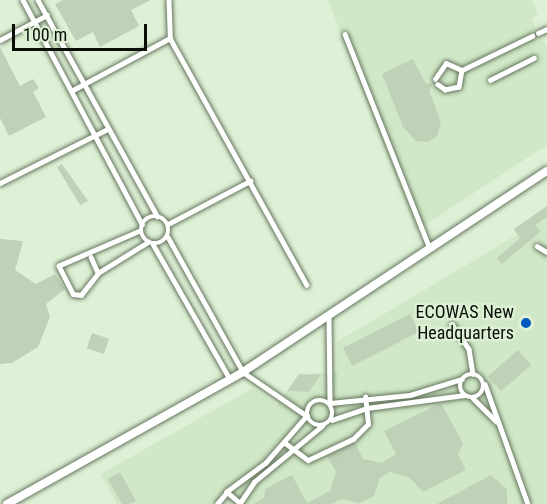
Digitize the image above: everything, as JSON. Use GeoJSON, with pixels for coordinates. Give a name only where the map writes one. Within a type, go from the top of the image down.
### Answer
{"type":"FeatureCollection","features":[{"type":"Feature","properties":{"kind":"street"},"geometry":{"type":"LineString","coordinates":[[7,504],[243,372],[329,318],[547,171]]}},
{"type":"Feature","properties":{"kind":"lane"},"geometry":{"type":"LineString","coordinates":[[23,0],[97,134],[142,224],[140,231],[91,257],[62,264],[58,270],[77,296],[98,273],[150,243],[168,237]]}},
{"type":"Feature","properties":{"kind":"lane"},"geometry":{"type":"LineString","coordinates":[[38,0],[157,216],[168,224]]}},
{"type":"Feature","properties":{"kind":"lane"},"geometry":{"type":"LineString","coordinates":[[169,0],[170,38],[307,285]]}},
{"type":"Feature","properties":{"kind":"lane"},"geometry":{"type":"LineString","coordinates":[[0,40],[46,15]]}},
{"type":"Feature","properties":{"kind":"lane"},"geometry":{"type":"LineString","coordinates":[[435,79],[446,63],[462,70],[547,29]]}},
{"type":"Feature","properties":{"kind":"lane"},"geometry":{"type":"LineString","coordinates":[[345,34],[430,250]]}},
{"type":"Feature","properties":{"kind":"lane"},"geometry":{"type":"LineString","coordinates":[[73,90],[170,38]]}},
{"type":"Feature","properties":{"kind":"lane"},"geometry":{"type":"LineString","coordinates":[[490,80],[534,58]]}},
{"type":"Feature","properties":{"kind":"lane"},"geometry":{"type":"LineString","coordinates":[[438,85],[445,90],[459,87],[462,70]]}},
{"type":"Feature","properties":{"kind":"lane"},"geometry":{"type":"LineString","coordinates":[[0,183],[108,129]]}},
{"type":"Feature","properties":{"kind":"lane"},"geometry":{"type":"LineString","coordinates":[[168,224],[249,181]]}},
{"type":"Feature","properties":{"kind":"lane"},"geometry":{"type":"LineString","coordinates":[[142,224],[157,216]]}},
{"type":"Feature","properties":{"kind":"lane"},"geometry":{"type":"LineString","coordinates":[[168,224],[168,237],[243,372],[322,426]]}},
{"type":"Feature","properties":{"kind":"lane"},"geometry":{"type":"LineString","coordinates":[[140,231],[150,243],[230,379]]}},
{"type":"Feature","properties":{"kind":"lane"},"geometry":{"type":"LineString","coordinates":[[537,246],[547,252]]}},
{"type":"Feature","properties":{"kind":"lane"},"geometry":{"type":"LineString","coordinates":[[91,257],[98,273]]}},
{"type":"Feature","properties":{"kind":"lane"},"geometry":{"type":"LineString","coordinates":[[329,318],[332,420]]}},
{"type":"Feature","properties":{"kind":"lane"},"geometry":{"type":"LineString","coordinates":[[452,324],[469,350],[473,374],[484,384],[528,504]]}},
{"type":"Feature","properties":{"kind":"lane"},"geometry":{"type":"LineString","coordinates":[[217,504],[227,492],[284,441],[307,416],[314,401],[330,403],[365,397],[410,395],[473,374]]}},
{"type":"Feature","properties":{"kind":"lane"},"geometry":{"type":"LineString","coordinates":[[462,379],[464,395]]}},
{"type":"Feature","properties":{"kind":"lane"},"geometry":{"type":"LineString","coordinates":[[472,398],[484,384]]}},
{"type":"Feature","properties":{"kind":"lane"},"geometry":{"type":"LineString","coordinates":[[227,492],[240,504],[254,482],[289,449],[332,420],[367,408],[464,395],[472,398],[500,426]]}},
{"type":"Feature","properties":{"kind":"lane"},"geometry":{"type":"LineString","coordinates":[[284,441],[289,449],[308,460],[335,449],[364,431],[367,408],[365,397]]}},
{"type":"Feature","properties":{"kind":"shaded area"},"geometry":{"type":"Polygon","coordinates":[[[328,0],[532,0],[538,15],[531,19],[547,48],[547,145],[416,231],[328,0]]]}},
{"type":"Feature","properties":{"kind":"shaded area"},"geometry":{"type":"Polygon","coordinates":[[[547,217],[547,504],[117,504],[101,474],[253,388],[277,405],[299,374],[337,372],[337,342],[547,217]]]}},
{"type":"Feature","properties":{"kind":"building"},"geometry":{"type":"Polygon","coordinates":[[[63,0],[151,0],[131,10],[139,26],[100,47],[93,32],[76,41],[55,4],[63,0]]]}},
{"type":"Feature","properties":{"kind":"building"},"geometry":{"type":"Polygon","coordinates":[[[0,47],[20,86],[33,79],[39,88],[33,92],[46,117],[9,136],[0,118],[0,47]]]}},
{"type":"Feature","properties":{"kind":"building"},"geometry":{"type":"Polygon","coordinates":[[[413,59],[426,84],[434,83],[429,90],[441,123],[437,136],[428,142],[416,141],[403,127],[382,74],[413,59]]]}},
{"type":"Feature","properties":{"kind":"building"},"geometry":{"type":"Polygon","coordinates":[[[62,164],[88,201],[80,205],[57,167],[62,164]]]}},
{"type":"Feature","properties":{"kind":"building"},"geometry":{"type":"Polygon","coordinates":[[[547,206],[547,217],[535,225],[541,231],[502,264],[497,258],[520,238],[514,229],[547,206]]]}},
{"type":"Feature","properties":{"kind":"building"},"geometry":{"type":"Polygon","coordinates":[[[0,239],[23,241],[15,270],[36,284],[55,274],[65,289],[46,304],[50,317],[38,347],[12,363],[0,364],[0,239]]]}},
{"type":"Feature","properties":{"kind":"building"},"geometry":{"type":"Polygon","coordinates":[[[410,314],[419,332],[352,366],[343,348],[410,314]]]}},
{"type":"Feature","properties":{"kind":"building"},"geometry":{"type":"Polygon","coordinates":[[[92,333],[109,339],[104,354],[87,348],[92,333]]]}},
{"type":"Feature","properties":{"kind":"building"},"geometry":{"type":"Polygon","coordinates":[[[518,350],[531,365],[501,391],[488,376],[518,350]]]}},
{"type":"Feature","properties":{"kind":"building"},"geometry":{"type":"Polygon","coordinates":[[[299,374],[321,374],[309,392],[287,391],[299,374]]]}},
{"type":"Feature","properties":{"kind":"building"},"geometry":{"type":"Polygon","coordinates":[[[441,403],[463,443],[458,455],[466,470],[423,492],[410,478],[390,472],[380,478],[374,496],[359,503],[342,499],[331,504],[253,504],[264,498],[265,489],[292,475],[307,503],[330,491],[336,472],[327,456],[355,443],[363,459],[382,463],[396,454],[384,431],[441,403]]]}},
{"type":"Feature","properties":{"kind":"building"},"geometry":{"type":"Polygon","coordinates":[[[120,472],[136,501],[130,504],[122,504],[108,479],[120,472]]]}},
{"type":"Feature","properties":{"kind":"building"},"geometry":{"type":"Polygon","coordinates":[[[491,475],[507,490],[507,504],[437,504],[491,475]]]}},
{"type":"Feature","properties":{"kind":"place","name":"ECOWAS New Headquarters"},"geometry":{"type":"Point","coordinates":[526,323]}}]}
